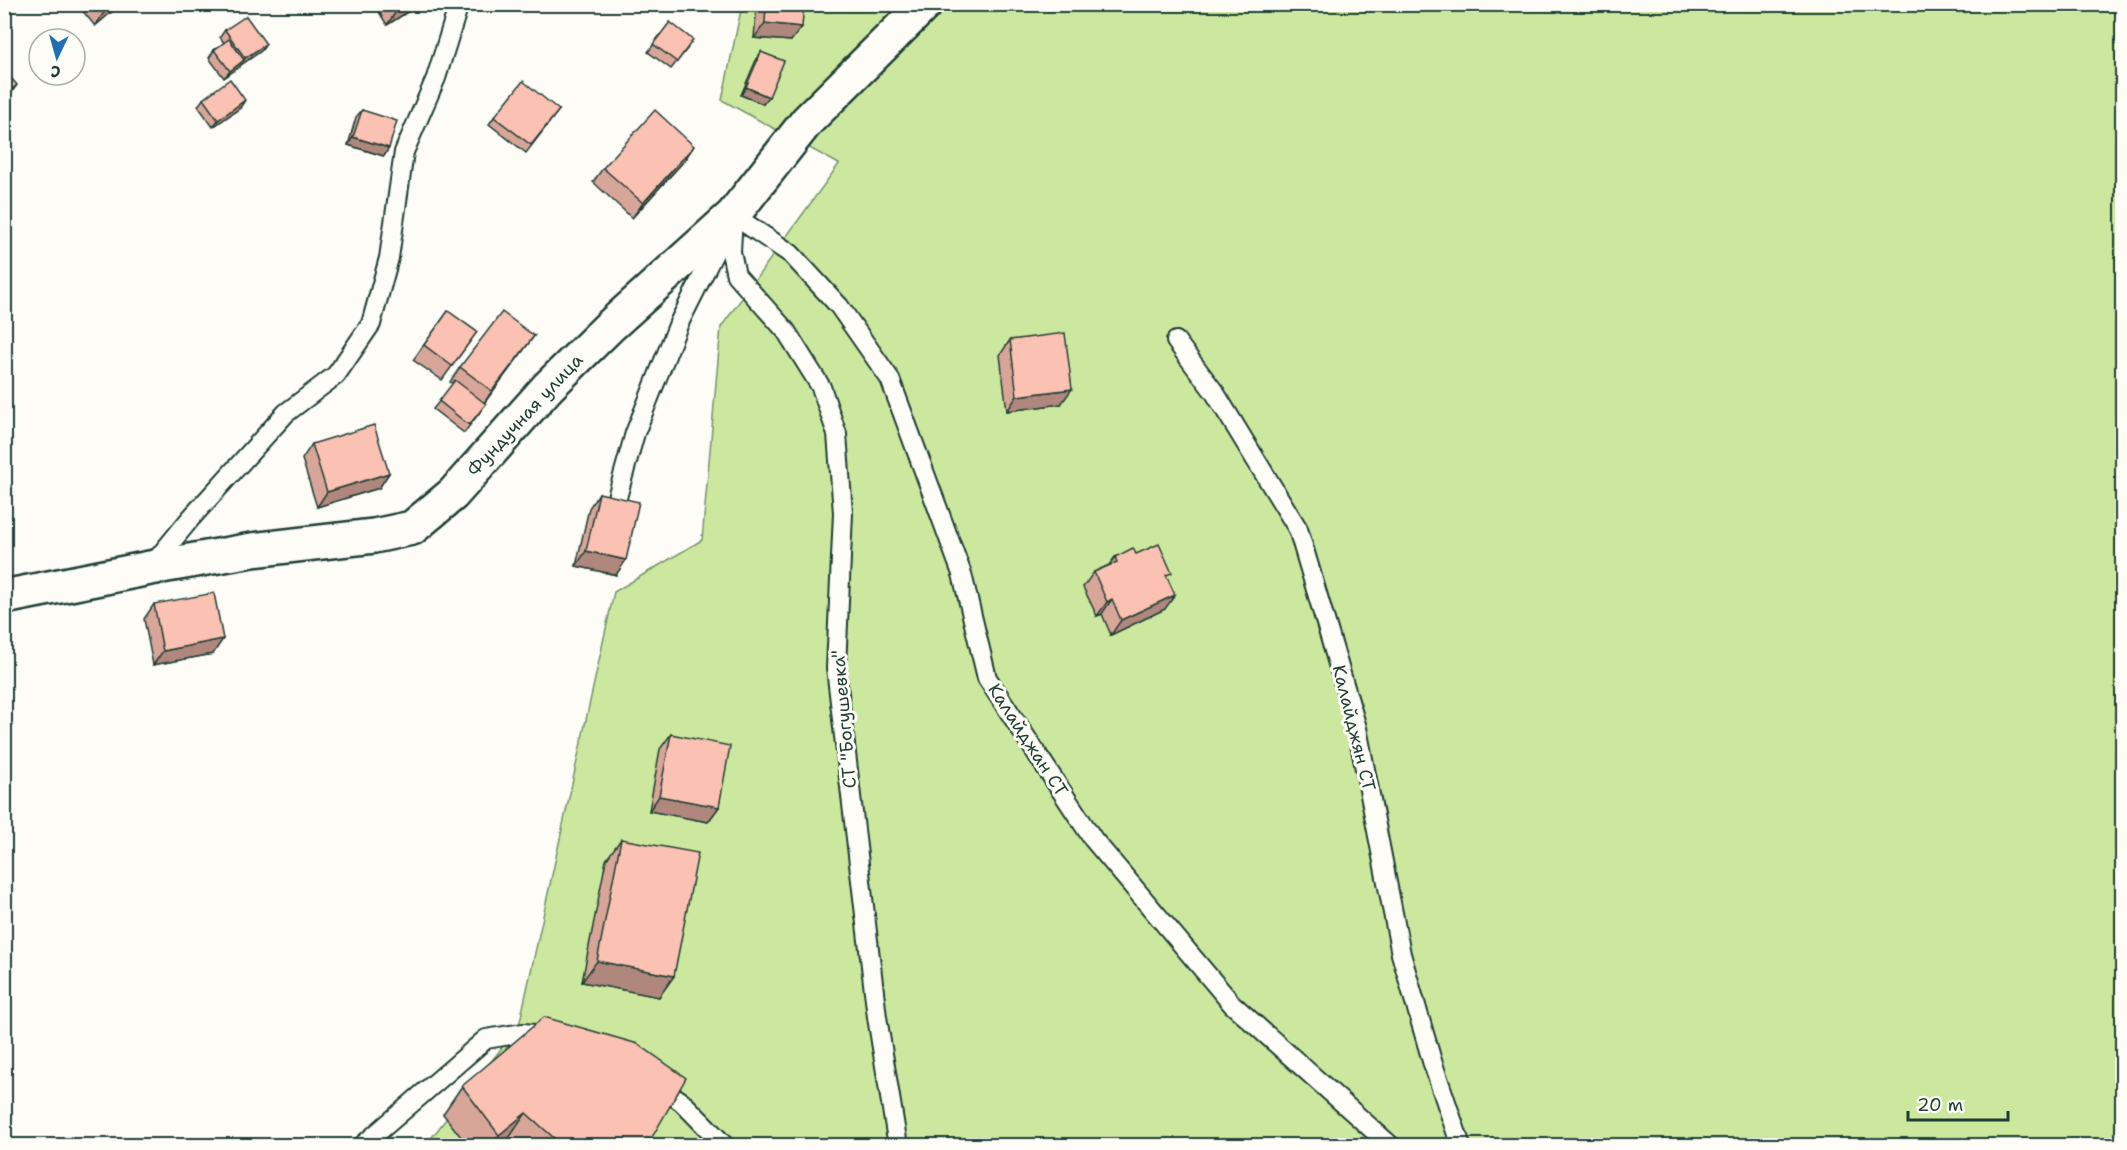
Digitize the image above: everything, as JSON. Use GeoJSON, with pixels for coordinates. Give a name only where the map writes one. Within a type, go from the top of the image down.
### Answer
{"type":"FeatureCollection","features":[{"type":"Feature","properties":{"kind":"street","name":"Фундучная улица"},"geometry":{"type":"LineString","coordinates":[[4,597],[252,550],[375,536],[412,528],[453,494],[548,387],[593,342],[733,215],[807,122],[925,4]]}},
{"type":"Feature","properties":{"kind":"lane"},"geometry":{"type":"LineString","coordinates":[[150,568],[190,519],[286,413],[336,375],[371,324],[389,258],[404,152],[436,78],[459,4]]}},
{"type":"Feature","properties":{"kind":"lane"},"geometry":{"type":"LineString","coordinates":[[616,501],[635,433],[679,322],[733,215]]}},
{"type":"Feature","properties":{"kind":"lane","name":"СТ \"Богушевка\""},"geometry":{"type":"LineString","coordinates":[[733,215],[731,252],[736,275],[792,340],[821,387],[837,434],[843,513],[836,668],[877,1017],[898,1146]]}},
{"type":"Feature","properties":{"kind":"lane","name":"Калайджан СТ"},"geometry":{"type":"LineString","coordinates":[[733,215],[791,254],[839,306],[890,379],[962,574],[987,678],[1093,838],[1232,1004],[1390,1146]]}},
{"type":"Feature","properties":{"kind":"lane","name":"Калайджян СТ"},"geometry":{"type":"LineString","coordinates":[[1176,341],[1215,393],[1298,529],[1357,728],[1401,954],[1432,1061],[1461,1146]]}},
{"type":"Feature","properties":{"kind":"lane"},"geometry":{"type":"LineString","coordinates":[[362,1146],[486,1040],[523,1033],[566,1039]]}},
{"type":"Feature","properties":{"kind":"lane"},"geometry":{"type":"LineString","coordinates":[[644,1075],[682,1102],[725,1146]]}},
{"type":"Feature","properties":{"kind":"green space"},"geometry":{"type":"Polygon","coordinates":[[[742,5],[2122,5],[2122,1145],[425,1146],[519,1026],[614,592],[702,540],[721,327],[839,164],[722,100],[742,5]]]}},
{"type":"Feature","properties":{"kind":"building"},"geometry":{"type":"Polygon","coordinates":[[[99,4],[113,4],[105,11],[99,4]]]}},
{"type":"Feature","properties":{"kind":"building"},"geometry":{"type":"Polygon","coordinates":[[[394,4],[407,4],[397,10],[394,4]]]}},
{"type":"Feature","properties":{"kind":"building"},"geometry":{"type":"Polygon","coordinates":[[[766,4],[804,4],[802,27],[765,23],[766,4]]]}},
{"type":"Feature","properties":{"kind":"building"},"geometry":{"type":"Polygon","coordinates":[[[246,16],[266,44],[245,58],[225,30],[246,16]]]}},
{"type":"Feature","properties":{"kind":"building"},"geometry":{"type":"Polygon","coordinates":[[[670,22],[693,40],[677,62],[653,44],[670,22]]]}},
{"type":"Feature","properties":{"kind":"building"},"geometry":{"type":"Polygon","coordinates":[[[229,39],[244,60],[230,71],[214,50],[229,39]]]}},
{"type":"Feature","properties":{"kind":"building"},"geometry":{"type":"Polygon","coordinates":[[[761,52],[784,61],[769,97],[746,87],[761,52]]]}},
{"type":"Feature","properties":{"kind":"building"},"geometry":{"type":"Polygon","coordinates":[[[4,70],[17,85],[4,95],[4,70]]]}},
{"type":"Feature","properties":{"kind":"building"},"geometry":{"type":"Polygon","coordinates":[[[230,79],[245,100],[218,120],[203,99],[230,79]]]}},
{"type":"Feature","properties":{"kind":"building"},"geometry":{"type":"Polygon","coordinates":[[[523,81],[559,110],[531,145],[494,117],[523,81]]]}},
{"type":"Feature","properties":{"kind":"building"},"geometry":{"type":"Polygon","coordinates":[[[362,110],[397,121],[389,148],[353,137],[362,110]]]}},
{"type":"Feature","properties":{"kind":"building"},"geometry":{"type":"Polygon","coordinates":[[[655,110],[694,146],[643,203],[603,168],[655,110]]]}},
{"type":"Feature","properties":{"kind":"building"},"geometry":{"type":"Polygon","coordinates":[[[448,311],[477,332],[452,366],[424,345],[448,311]]]}},
{"type":"Feature","properties":{"kind":"building"},"geometry":{"type":"Polygon","coordinates":[[[502,312],[534,336],[492,391],[460,367],[502,312]]]}},
{"type":"Feature","properties":{"kind":"building"},"geometry":{"type":"Polygon","coordinates":[[[1065,333],[1072,389],[1017,396],[1010,340],[1065,333]]]}},
{"type":"Feature","properties":{"kind":"building"},"geometry":{"type":"Polygon","coordinates":[[[455,380],[486,404],[469,425],[439,401],[455,380]]]}},
{"type":"Feature","properties":{"kind":"building"},"geometry":{"type":"Polygon","coordinates":[[[374,425],[389,473],[327,492],[312,444],[374,425]]]}},
{"type":"Feature","properties":{"kind":"building"},"geometry":{"type":"Polygon","coordinates":[[[599,493],[639,502],[626,560],[586,551],[599,493]]]}},
{"type":"Feature","properties":{"kind":"building"},"geometry":{"type":"Polygon","coordinates":[[[1159,544],[1172,573],[1166,575],[1175,595],[1121,620],[1112,599],[1107,602],[1094,572],[1117,562],[1115,557],[1133,548],[1136,554],[1159,544]]]}},
{"type":"Feature","properties":{"kind":"building"},"geometry":{"type":"Polygon","coordinates":[[[214,593],[223,639],[163,651],[154,604],[214,593]]]}},
{"type":"Feature","properties":{"kind":"building"},"geometry":{"type":"Polygon","coordinates":[[[671,734],[730,746],[719,807],[659,796],[671,734]]]}},
{"type":"Feature","properties":{"kind":"building"},"geometry":{"type":"Polygon","coordinates":[[[621,839],[698,853],[674,976],[597,961],[621,839]]]}},
{"type":"Feature","properties":{"kind":"building"},"geometry":{"type":"Polygon","coordinates":[[[544,1017],[638,1044],[686,1078],[647,1146],[563,1146],[526,1113],[499,1135],[462,1086],[544,1017]]]}}]}
